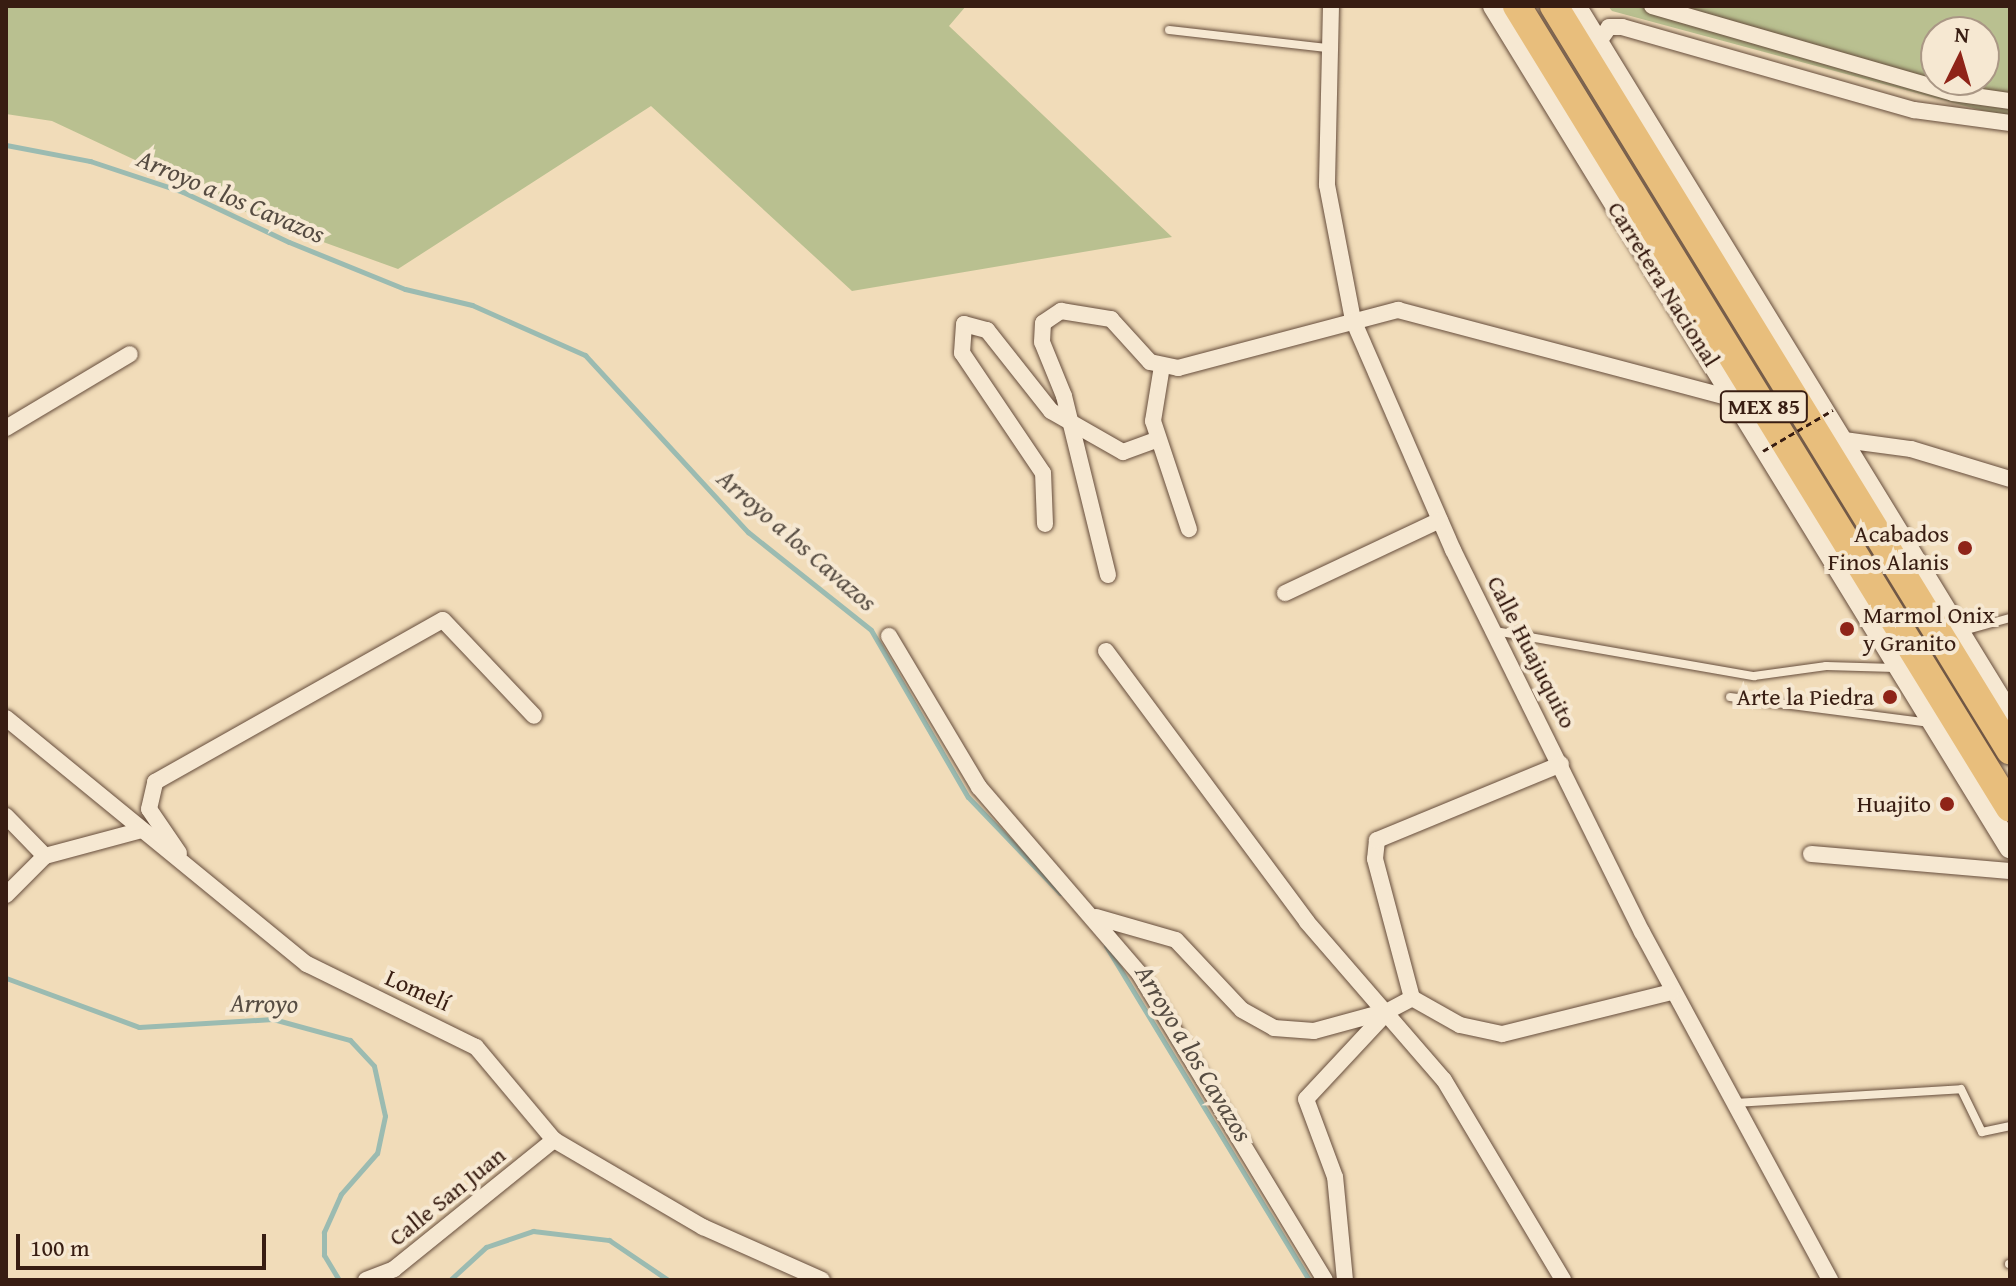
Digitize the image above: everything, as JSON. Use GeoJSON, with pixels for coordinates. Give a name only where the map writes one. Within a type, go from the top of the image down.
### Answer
{"type":"FeatureCollection","features":[{"type":"Feature","properties":{"kind":"highway","name":"Carretera Nacional"},"geometry":{"type":"LineString","coordinates":[[1517,6],[2010,808]]}},
{"type":"Feature","properties":{"kind":"highway","name":"MEX 85"},"geometry":{"type":"LineString","coordinates":[[1554,6],[2010,750]]}},
{"type":"Feature","properties":{"kind":"main road","name":"Carretera Nacional"},"geometry":{"type":"LineString","coordinates":[[1494,6],[2010,847]]}},
{"type":"Feature","properties":{"kind":"main road","name":"MEX 85"},"geometry":{"type":"LineString","coordinates":[[1575,6],[1844,440],[2010,716]]}},
{"type":"Feature","properties":{"kind":"street","name":"Calle Huajuquito"},"geometry":{"type":"LineString","coordinates":[[1331,6],[1327,48],[1328,199],[1353,320],[1440,520],[1672,992],[1830,1280]]}},
{"type":"Feature","properties":{"kind":"street"},"geometry":{"type":"LineString","coordinates":[[1652,6],[1953,93],[2010,101]]}},
{"type":"Feature","properties":{"kind":"street"},"geometry":{"type":"LineString","coordinates":[[1598,43],[1609,27],[1622,27],[1914,110],[2010,123]]}},
{"type":"Feature","properties":{"kind":"street"},"geometry":{"type":"LineString","coordinates":[[1108,575],[1069,420],[1042,342],[1049,317],[1077,309],[1111,319],[1162,366],[1212,362],[1353,320],[1398,310],[1735,399]]}},
{"type":"Feature","properties":{"kind":"street"},"geometry":{"type":"LineString","coordinates":[[1045,524],[1043,473],[962,353],[961,328],[971,322],[987,330],[1043,404],[1123,452],[1156,440]]}},
{"type":"Feature","properties":{"kind":"street"},"geometry":{"type":"LineString","coordinates":[[6,428],[130,354]]}},
{"type":"Feature","properties":{"kind":"street"},"geometry":{"type":"LineString","coordinates":[[1162,366],[1153,401],[1156,440],[1189,529]]}},
{"type":"Feature","properties":{"kind":"street"},"geometry":{"type":"LineString","coordinates":[[1844,440],[1911,449],[2010,479]]}},
{"type":"Feature","properties":{"kind":"street"},"geometry":{"type":"LineString","coordinates":[[1285,593],[1440,520]]}},
{"type":"Feature","properties":{"kind":"street"},"geometry":{"type":"LineString","coordinates":[[185,862],[149,809],[155,782],[443,620],[534,716]]}},
{"type":"Feature","properties":{"kind":"street"},"geometry":{"type":"LineString","coordinates":[[889,636],[979,787],[1096,917],[1236,1125],[1325,1280]]}},
{"type":"Feature","properties":{"kind":"street"},"geometry":{"type":"LineString","coordinates":[[1106,651],[1307,922],[1388,1011],[1444,1080],[1563,1280]]}},
{"type":"Feature","properties":{"kind":"street","name":"Lomelí"},"geometry":{"type":"LineString","coordinates":[[6,718],[307,964],[476,1047],[554,1140],[703,1227],[822,1280]]}},
{"type":"Feature","properties":{"kind":"street"},"geometry":{"type":"LineString","coordinates":[[1561,764],[1377,840],[1375,859],[1412,998],[1460,1025],[1502,1034],[1672,992]]}},
{"type":"Feature","properties":{"kind":"street"},"geometry":{"type":"LineString","coordinates":[[6,816],[45,856]]}},
{"type":"Feature","properties":{"kind":"street"},"geometry":{"type":"LineString","coordinates":[[6,895],[45,856],[142,830]]}},
{"type":"Feature","properties":{"kind":"street"},"geometry":{"type":"LineString","coordinates":[[1811,854],[2010,871]]}},
{"type":"Feature","properties":{"kind":"street"},"geometry":{"type":"LineString","coordinates":[[1096,917],[1176,940],[1242,1010],[1274,1028],[1314,1031],[1388,1011],[1412,998]]}},
{"type":"Feature","properties":{"kind":"street"},"geometry":{"type":"LineString","coordinates":[[1345,1280],[1335,1177],[1306,1099],[1388,1011]]}},
{"type":"Feature","properties":{"kind":"street","name":"Calle San Juan"},"geometry":{"type":"LineString","coordinates":[[366,1280],[394,1269],[554,1140]]}},
{"type":"Feature","properties":{"kind":"lane"},"geometry":{"type":"LineString","coordinates":[[1169,30],[1327,48]]}},
{"type":"Feature","properties":{"kind":"lane"},"geometry":{"type":"LineString","coordinates":[[1959,632],[2010,618]]}},
{"type":"Feature","properties":{"kind":"lane"},"geometry":{"type":"LineString","coordinates":[[1494,631],[1754,676],[1826,666],[1900,668]]}},
{"type":"Feature","properties":{"kind":"lane"},"geometry":{"type":"LineString","coordinates":[[1730,697],[1934,724]]}},
{"type":"Feature","properties":{"kind":"lane"},"geometry":{"type":"LineString","coordinates":[[1735,1103],[1961,1089],[1982,1132],[2010,1126]]}},
{"type":"Feature","properties":{"kind":"path"},"geometry":{"type":"LineString","coordinates":[[1763,451],[1833,410]]}},
{"type":"Feature","properties":{"kind":"green space"},"geometry":{"type":"Polygon","coordinates":[[[6,6],[966,6],[949,26],[1172,237],[852,291],[651,106],[398,269],[265,221],[52,121],[6,114],[6,6]]]}},
{"type":"Feature","properties":{"kind":"green space"},"geometry":{"type":"Polygon","coordinates":[[[1608,6],[2010,6],[2010,118],[1928,96],[2000,96],[2000,16],[1920,16],[1920,94],[1612,11],[1608,6]]]}},
{"type":"Feature","properties":{"kind":"waterway","name":"Arroyo a los Cavazos"},"geometry":{"type":"LineString","coordinates":[[6,145],[90,161],[183,192],[289,242],[405,289],[472,305],[585,355],[748,532],[871,630],[968,797],[1060,893]]}},
{"type":"Feature","properties":{"kind":"waterway","name":"Arroyo a los Cavazos"},"geometry":{"type":"LineString","coordinates":[[1106,946],[1309,1280]]}},
{"type":"Feature","properties":{"kind":"waterway","name":"Arroyo"},"geometry":{"type":"LineString","coordinates":[[6,978],[139,1027],[273,1019],[350,1040],[374,1066],[385,1116],[377,1153],[341,1194],[324,1232],[324,1255],[339,1280]]}},
{"type":"Feature","properties":{"kind":"waterway","name":"Arroyo"},"geometry":{"type":"LineString","coordinates":[[450,1280],[486,1247],[533,1231],[609,1240],[668,1280]]}},
{"type":"Feature","properties":{"kind":"place","name":"Acabados Finos Alanis"},"geometry":{"type":"Point","coordinates":[1965,548]}},
{"type":"Feature","properties":{"kind":"place","name":"Marmol Onix y Granito"},"geometry":{"type":"Point","coordinates":[1847,629]}},
{"type":"Feature","properties":{"kind":"place","name":"Arte la Piedra"},"geometry":{"type":"Point","coordinates":[1890,697]}},
{"type":"Feature","properties":{"kind":"place","name":"Huajito"},"geometry":{"type":"Point","coordinates":[1947,804]}}]}
